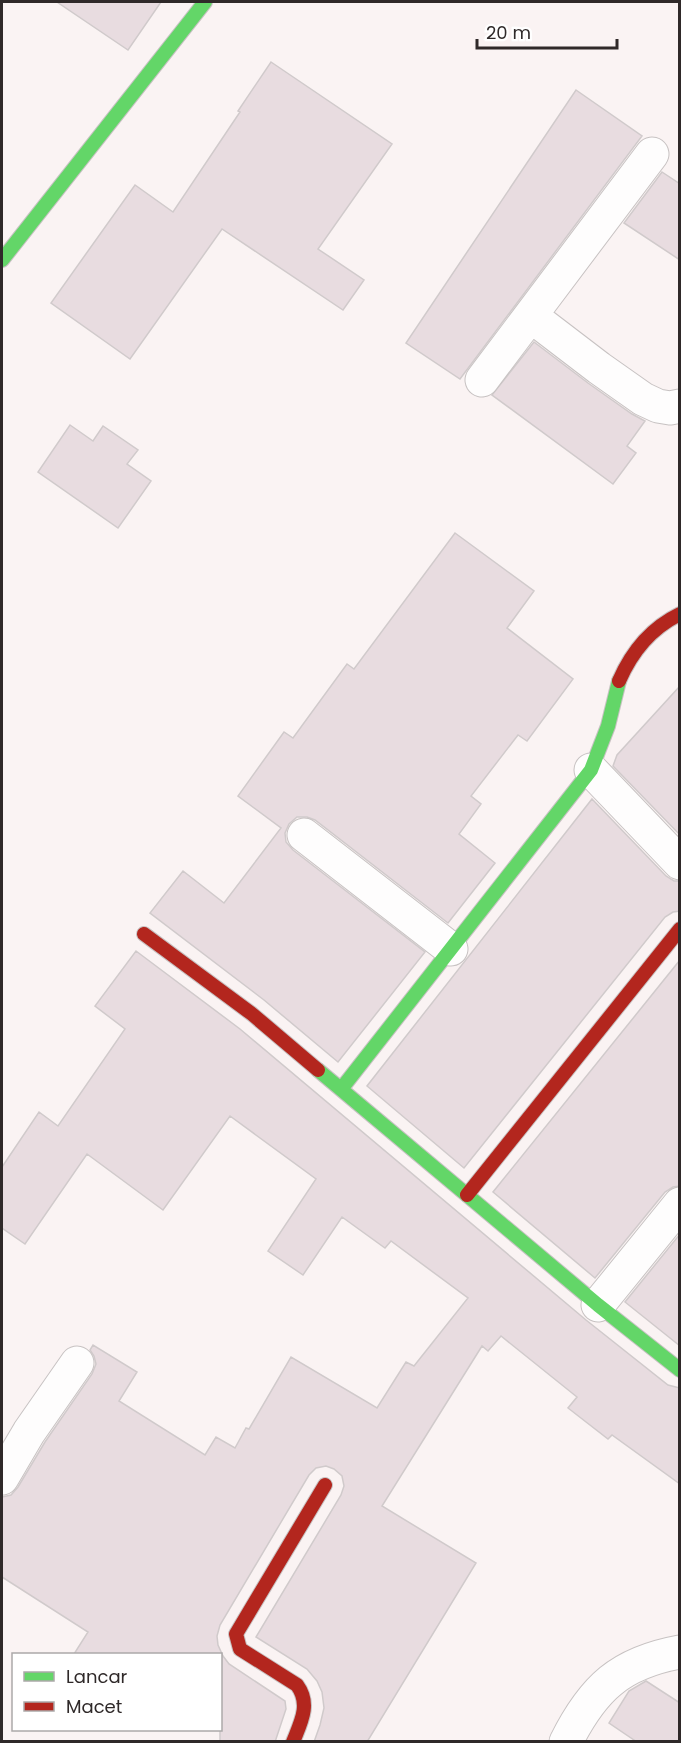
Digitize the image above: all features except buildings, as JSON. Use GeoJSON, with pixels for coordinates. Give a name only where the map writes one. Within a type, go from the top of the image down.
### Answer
{"type":"FeatureCollection","features":[{"type":"Feature","properties":{"kind":"street"},"geometry":{"type":"LineString","coordinates":[[2,260],[205,2]]}},
{"type":"Feature","properties":{"kind":"street"},"geometry":{"type":"LineString","coordinates":[[482,380],[652,154]]}},
{"type":"Feature","properties":{"kind":"street"},"geometry":{"type":"LineString","coordinates":[[531,316],[644,399],[657,406],[670,408],[680,406]]}},
{"type":"Feature","properties":{"kind":"street"},"geometry":{"type":"LineString","coordinates":[[342,1088],[591,770],[607,728],[616,690],[628,662],[637,648],[653,632],[671,617],[680,614]]}},
{"type":"Feature","properties":{"kind":"street"},"geometry":{"type":"LineString","coordinates":[[591,770],[680,863]]}},
{"type":"Feature","properties":{"kind":"street"},"geometry":{"type":"LineString","coordinates":[[304,836],[452,949]]}},
{"type":"Feature","properties":{"kind":"street"},"geometry":{"type":"LineString","coordinates":[[467,1195],[680,929]]}},
{"type":"Feature","properties":{"kind":"street"},"geometry":{"type":"LineString","coordinates":[[144,934],[252,1014],[598,1305],[680,1370]]}},
{"type":"Feature","properties":{"kind":"street"},"geometry":{"type":"LineString","coordinates":[[598,1305],[680,1204]]}},
{"type":"Feature","properties":{"kind":"street"},"geometry":{"type":"LineString","coordinates":[[2,1478],[29,1432],[77,1363]]}},
{"type":"Feature","properties":{"kind":"street"},"geometry":{"type":"LineString","coordinates":[[293,1742],[305,1711],[304,1692],[297,1685],[240,1649],[236,1634],[325,1485]]}},
{"type":"Feature","properties":{"kind":"street"},"geometry":{"type":"LineString","coordinates":[[566,1742],[574,1725],[594,1696],[619,1673],[653,1657],[680,1652]]}},
{"type":"Feature","properties":{"kind":"traffic: fast"},"geometry":{"type":"LineString","coordinates":[[2,260],[205,2]]}},
{"type":"Feature","properties":{"kind":"traffic: fast"},"geometry":{"type":"LineString","coordinates":[[342,1088],[591,770],[608,726],[619,681]]}},
{"type":"Feature","properties":{"kind":"traffic: fast"},"geometry":{"type":"LineString","coordinates":[[318,1070],[598,1305],[680,1370]]}},
{"type":"Feature","properties":{"kind":"traffic: jam"},"geometry":{"type":"LineString","coordinates":[[619,681],[636,650],[651,633],[680,614]]}},
{"type":"Feature","properties":{"kind":"traffic: jam"},"geometry":{"type":"LineString","coordinates":[[467,1195],[680,929]]}},
{"type":"Feature","properties":{"kind":"traffic: jam"},"geometry":{"type":"LineString","coordinates":[[144,934],[252,1014],[318,1070]]}},
{"type":"Feature","properties":{"kind":"traffic: jam"},"geometry":{"type":"LineString","coordinates":[[293,1742],[303,1713],[301,1692],[297,1685],[240,1649],[236,1634],[325,1485]]}}]}
